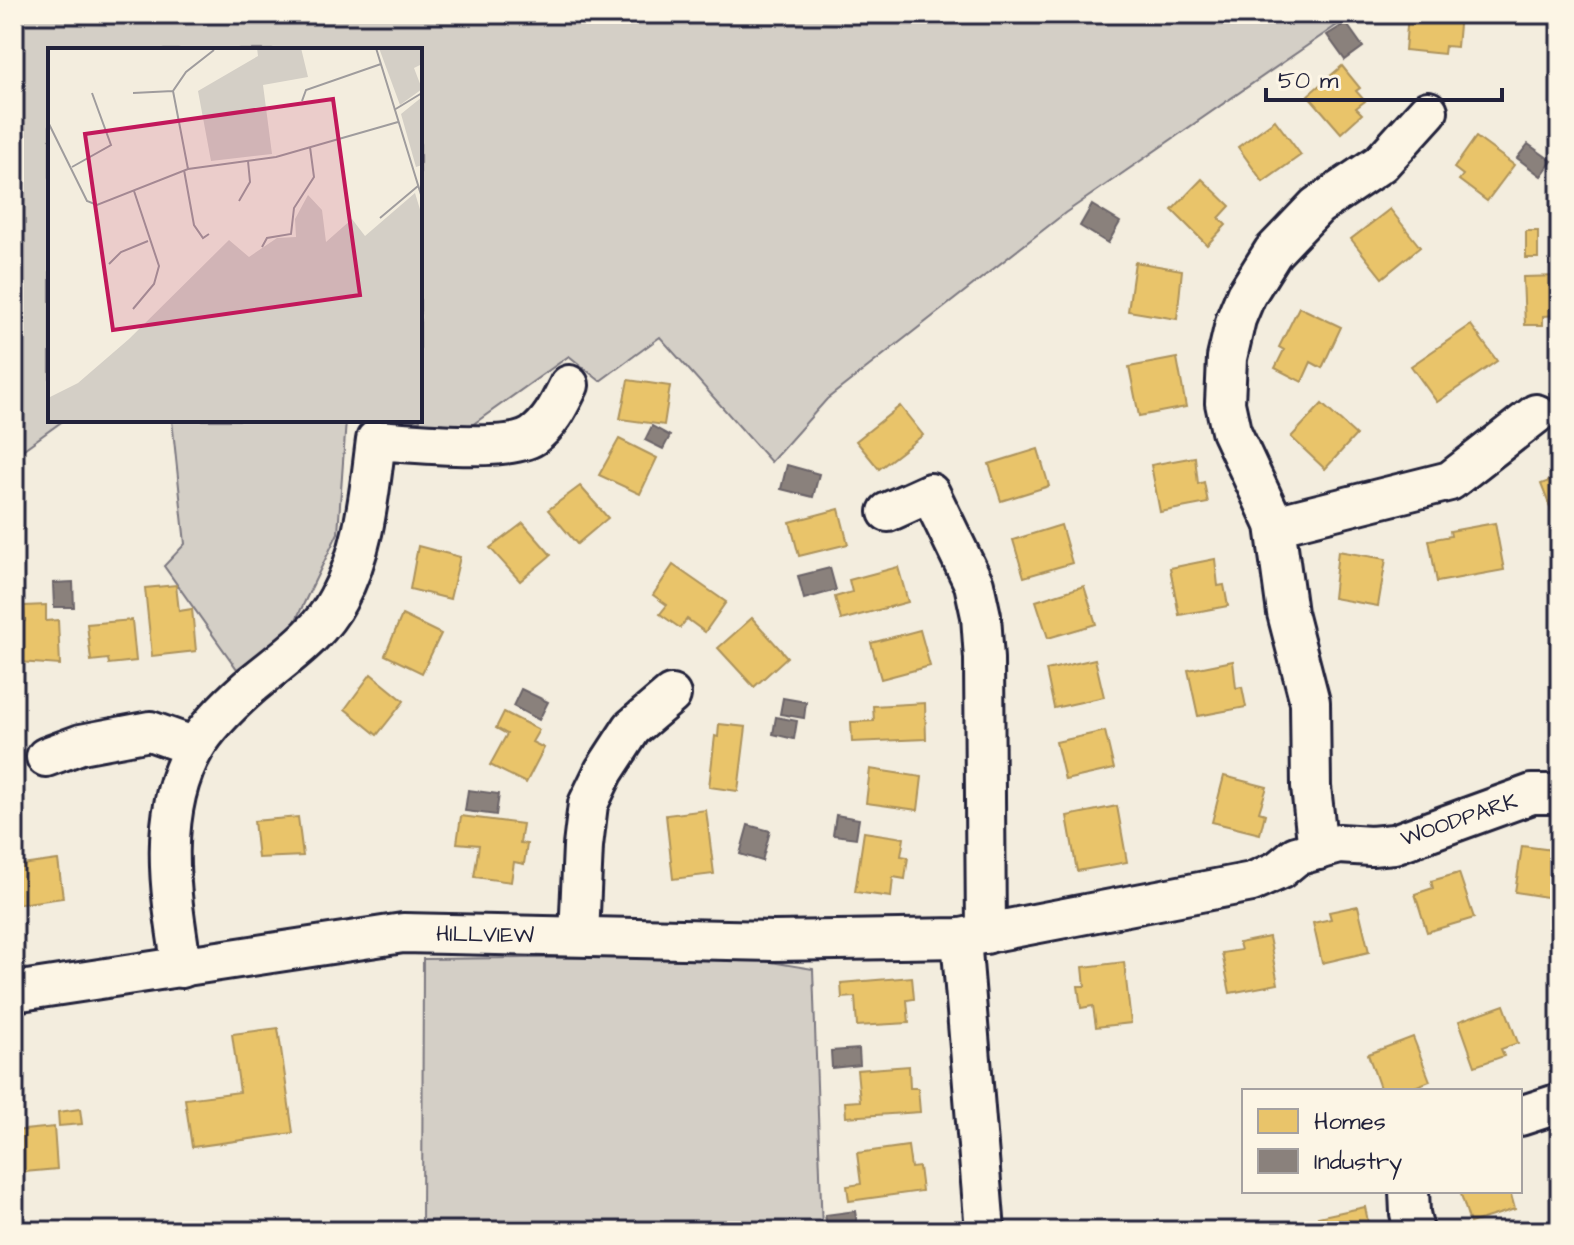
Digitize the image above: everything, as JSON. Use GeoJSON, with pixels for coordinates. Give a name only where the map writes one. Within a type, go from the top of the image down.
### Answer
{"type":"FeatureCollection","features":[{"type":"Feature","properties":{"kind":"street"},"geometry":{"type":"LineString","coordinates":[[1318,850],[1311,787],[1310,702],[1287,613],[1275,525],[1231,431],[1225,403],[1227,358],[1236,319],[1251,284],[1273,252],[1317,206],[1381,163],[1428,111]]}},
{"type":"Feature","properties":{"kind":"street"},"geometry":{"type":"LineString","coordinates":[[182,968],[169,849],[174,806],[195,747],[221,714],[309,638],[337,601],[356,558],[368,504],[376,440],[478,444],[530,438],[552,418],[569,385]]}},
{"type":"Feature","properties":{"kind":"street"},"geometry":{"type":"LineString","coordinates":[[1275,525],[1450,481],[1543,410]]}},
{"type":"Feature","properties":{"kind":"street"},"geometry":{"type":"LineString","coordinates":[[888,512],[930,493],[974,584],[981,616],[984,659],[973,936],[985,1231]]}},
{"type":"Feature","properties":{"kind":"street"},"geometry":{"type":"LineString","coordinates":[[579,936],[588,804],[604,771],[632,728],[676,692]]}},
{"type":"Feature","properties":{"kind":"street"},"geometry":{"type":"LineString","coordinates":[[46,757],[81,744],[150,731],[195,747]]}},
{"type":"Feature","properties":{"kind":"street","name":"WOODPARK"},"geometry":{"type":"LineString","coordinates":[[1177,897],[1252,882],[1279,870],[1296,856],[1339,844],[1394,844],[1532,794],[1560,794]]}},
{"type":"Feature","properties":{"kind":"street","name":"HILLVIEW"},"geometry":{"type":"LineString","coordinates":[[14,992],[403,933],[774,941],[973,936],[1177,897]]}},
{"type":"Feature","properties":{"kind":"street"},"geometry":{"type":"LineString","coordinates":[[1522,1115],[1560,1103]]}},
{"type":"Feature","properties":{"kind":"street"},"geometry":{"type":"LineString","coordinates":[[1409,1193],[1414,1231]]}},
{"type":"Feature","properties":{"kind":"shaded area"},"geometry":{"type":"Polygon","coordinates":[[[14,14],[1353,14],[1065,213],[827,399],[771,462],[660,337],[600,381],[569,356],[465,430],[392,422],[422,422],[422,48],[48,48],[48,422],[61,422],[14,456],[14,14]]]}},
{"type":"Feature","properties":{"kind":"shaded area"},"geometry":{"type":"Polygon","coordinates":[[[172,422],[346,422],[338,533],[291,630],[237,669],[164,566],[185,544],[172,422]]]}},
{"type":"Feature","properties":{"kind":"shaded area"},"geometry":{"type":"Polygon","coordinates":[[[735,956],[813,969],[822,1231],[422,1231],[423,959],[735,956]]]}},
{"type":"Feature","properties":{"kind":"building: Homes"},"geometry":{"type":"Polygon","coordinates":[[[1408,14],[1460,14],[1457,47],[1445,46],[1444,54],[1405,50],[1408,14]]]}},
{"type":"Feature","properties":{"kind":"building: Homes"},"geometry":{"type":"Polygon","coordinates":[[[1342,66],[1360,88],[1356,91],[1365,101],[1356,108],[1362,114],[1341,133],[1308,95],[1342,66]]]}},
{"type":"Feature","properties":{"kind":"building: Homes"},"geometry":{"type":"Polygon","coordinates":[[[1275,120],[1301,155],[1263,182],[1238,147],[1275,120]]]}},
{"type":"Feature","properties":{"kind":"building: Homes"},"geometry":{"type":"Polygon","coordinates":[[[1476,137],[1514,165],[1487,201],[1459,180],[1463,175],[1454,168],[1476,137]]]}},
{"type":"Feature","properties":{"kind":"building: Homes"},"geometry":{"type":"Polygon","coordinates":[[[1202,179],[1230,206],[1219,218],[1226,225],[1207,245],[1172,210],[1202,179]]]}},
{"type":"Feature","properties":{"kind":"building: Homes"},"geometry":{"type":"Polygon","coordinates":[[[1390,209],[1420,247],[1382,278],[1351,239],[1390,209]]]}},
{"type":"Feature","properties":{"kind":"building: Homes"},"geometry":{"type":"Polygon","coordinates":[[[1526,231],[1538,231],[1538,258],[1526,258],[1526,231]]]}},
{"type":"Feature","properties":{"kind":"building: Homes"},"geometry":{"type":"Polygon","coordinates":[[[1135,262],[1182,270],[1177,319],[1128,311],[1135,262]]]}},
{"type":"Feature","properties":{"kind":"building: Homes"},"geometry":{"type":"Polygon","coordinates":[[[1560,276],[1560,315],[1543,316],[1543,325],[1525,325],[1523,277],[1560,276]]]}},
{"type":"Feature","properties":{"kind":"building: Homes"},"geometry":{"type":"Polygon","coordinates":[[[1299,307],[1341,327],[1322,368],[1311,362],[1302,382],[1275,368],[1284,350],[1279,347],[1299,307]]]}},
{"type":"Feature","properties":{"kind":"building: Homes"},"geometry":{"type":"Polygon","coordinates":[[[1471,325],[1497,361],[1437,402],[1411,366],[1471,325]]]}},
{"type":"Feature","properties":{"kind":"building: Homes"},"geometry":{"type":"Polygon","coordinates":[[[1177,358],[1186,407],[1139,416],[1129,367],[1177,358]]]}},
{"type":"Feature","properties":{"kind":"building: Homes"},"geometry":{"type":"Polygon","coordinates":[[[628,380],[670,386],[664,425],[620,419],[628,380]]]}},
{"type":"Feature","properties":{"kind":"building: Homes"},"geometry":{"type":"Polygon","coordinates":[[[1322,404],[1356,435],[1325,469],[1291,437],[1322,404]]]}},
{"type":"Feature","properties":{"kind":"building: Homes"},"geometry":{"type":"Polygon","coordinates":[[[900,406],[923,435],[879,469],[856,441],[900,406]]]}},
{"type":"Feature","properties":{"kind":"building: Homes"},"geometry":{"type":"Polygon","coordinates":[[[619,439],[657,458],[640,494],[599,475],[619,439]]]}},
{"type":"Feature","properties":{"kind":"building: Homes"},"geometry":{"type":"Polygon","coordinates":[[[1038,449],[1049,486],[1001,501],[989,464],[1038,449]]]}},
{"type":"Feature","properties":{"kind":"building: Homes"},"geometry":{"type":"Polygon","coordinates":[[[1195,457],[1198,484],[1204,482],[1208,503],[1160,512],[1151,465],[1195,457]]]}},
{"type":"Feature","properties":{"kind":"building: Homes"},"geometry":{"type":"Polygon","coordinates":[[[1560,477],[1560,527],[1558,527],[1541,484],[1560,477]]]}},
{"type":"Feature","properties":{"kind":"building: Homes"},"geometry":{"type":"Polygon","coordinates":[[[580,486],[608,518],[577,544],[548,510],[580,486]]]}},
{"type":"Feature","properties":{"kind":"building: Homes"},"geometry":{"type":"Polygon","coordinates":[[[839,509],[848,544],[799,556],[790,522],[839,509]]]}},
{"type":"Feature","properties":{"kind":"building: Homes"},"geometry":{"type":"Polygon","coordinates":[[[523,523],[551,555],[520,581],[490,548],[523,523]]]}},
{"type":"Feature","properties":{"kind":"building: Homes"},"geometry":{"type":"Polygon","coordinates":[[[1495,523],[1504,570],[1437,582],[1429,540],[1451,536],[1450,531],[1495,523]]]}},
{"type":"Feature","properties":{"kind":"building: Homes"},"geometry":{"type":"Polygon","coordinates":[[[1061,525],[1072,563],[1024,577],[1013,540],[1061,525]]]}},
{"type":"Feature","properties":{"kind":"building: Homes"},"geometry":{"type":"Polygon","coordinates":[[[418,546],[460,557],[450,599],[410,589],[418,546]]]}},
{"type":"Feature","properties":{"kind":"building: Homes"},"geometry":{"type":"Polygon","coordinates":[[[1338,551],[1386,559],[1378,606],[1333,598],[1338,551]]]}},
{"type":"Feature","properties":{"kind":"building: Homes"},"geometry":{"type":"Polygon","coordinates":[[[1215,559],[1218,586],[1224,585],[1228,606],[1179,615],[1170,568],[1215,559]]]}},
{"type":"Feature","properties":{"kind":"building: Homes"},"geometry":{"type":"Polygon","coordinates":[[[673,565],[726,602],[705,632],[687,619],[680,628],[660,614],[667,605],[653,595],[673,565]]]}},
{"type":"Feature","properties":{"kind":"building: Homes"},"geometry":{"type":"Polygon","coordinates":[[[898,567],[908,602],[841,620],[835,597],[852,592],[849,580],[898,567]]]}},
{"type":"Feature","properties":{"kind":"building: Homes"},"geometry":{"type":"Polygon","coordinates":[[[176,585],[179,611],[192,609],[196,651],[152,656],[145,588],[176,585]]]}},
{"type":"Feature","properties":{"kind":"building: Homes"},"geometry":{"type":"Polygon","coordinates":[[[1084,586],[1096,624],[1048,638],[1036,601],[1084,586]]]}},
{"type":"Feature","properties":{"kind":"building: Homes"},"geometry":{"type":"Polygon","coordinates":[[[46,605],[46,621],[58,620],[60,665],[19,662],[17,621],[25,621],[24,606],[46,605]]]}},
{"type":"Feature","properties":{"kind":"building: Homes"},"geometry":{"type":"Polygon","coordinates":[[[402,615],[441,634],[422,673],[385,655],[402,615]]]}},
{"type":"Feature","properties":{"kind":"building: Homes"},"geometry":{"type":"Polygon","coordinates":[[[752,618],[787,657],[754,687],[718,648],[752,618]]]}},
{"type":"Feature","properties":{"kind":"building: Homes"},"geometry":{"type":"Polygon","coordinates":[[[132,620],[136,661],[109,664],[108,659],[91,661],[87,624],[132,620]]]}},
{"type":"Feature","properties":{"kind":"building: Homes"},"geometry":{"type":"Polygon","coordinates":[[[920,630],[930,666],[881,679],[871,643],[920,630]]]}},
{"type":"Feature","properties":{"kind":"building: Homes"},"geometry":{"type":"Polygon","coordinates":[[[1095,659],[1104,697],[1054,708],[1046,670],[1095,659]]]}},
{"type":"Feature","properties":{"kind":"building: Homes"},"geometry":{"type":"Polygon","coordinates":[[[1233,661],[1236,688],[1242,687],[1246,707],[1198,716],[1188,670],[1233,661]]]}},
{"type":"Feature","properties":{"kind":"building: Homes"},"geometry":{"type":"Polygon","coordinates":[[[371,674],[404,701],[377,735],[345,709],[371,674]]]}},
{"type":"Feature","properties":{"kind":"building: Homes"},"geometry":{"type":"Polygon","coordinates":[[[925,703],[926,739],[852,742],[851,722],[874,721],[873,706],[925,703]]]}},
{"type":"Feature","properties":{"kind":"building: Homes"},"geometry":{"type":"Polygon","coordinates":[[[504,712],[539,730],[532,742],[544,748],[526,783],[490,765],[507,734],[496,728],[504,712]]]}},
{"type":"Feature","properties":{"kind":"building: Homes"},"geometry":{"type":"Polygon","coordinates":[[[719,724],[746,727],[738,791],[709,787],[719,724]]]}},
{"type":"Feature","properties":{"kind":"building: Homes"},"geometry":{"type":"Polygon","coordinates":[[[1105,731],[1114,769],[1065,780],[1056,742],[1105,731]]]}},
{"type":"Feature","properties":{"kind":"building: Homes"},"geometry":{"type":"Polygon","coordinates":[[[870,769],[922,777],[918,810],[866,803],[870,769]]]}},
{"type":"Feature","properties":{"kind":"building: Homes"},"geometry":{"type":"Polygon","coordinates":[[[1224,776],[1267,787],[1259,812],[1265,814],[1260,834],[1212,822],[1224,776]]]}},
{"type":"Feature","properties":{"kind":"building: Homes"},"geometry":{"type":"Polygon","coordinates":[[[1117,806],[1127,862],[1077,871],[1067,816],[1117,806]]]}},
{"type":"Feature","properties":{"kind":"building: Homes"},"geometry":{"type":"Polygon","coordinates":[[[706,810],[714,874],[673,879],[666,815],[706,810]]]}},
{"type":"Feature","properties":{"kind":"building: Homes"},"geometry":{"type":"Polygon","coordinates":[[[461,816],[523,824],[520,843],[527,844],[524,864],[514,862],[511,882],[474,877],[479,845],[457,843],[461,816]]]}},
{"type":"Feature","properties":{"kind":"building: Homes"},"geometry":{"type":"Polygon","coordinates":[[[298,817],[303,856],[258,858],[254,821],[298,817]]]}},
{"type":"Feature","properties":{"kind":"building: Homes"},"geometry":{"type":"Polygon","coordinates":[[[864,832],[904,838],[901,856],[908,857],[905,879],[893,877],[891,897],[855,892],[864,832]]]}},
{"type":"Feature","properties":{"kind":"building: Homes"},"geometry":{"type":"Polygon","coordinates":[[[1522,846],[1560,851],[1560,899],[1515,892],[1522,846]]]}},
{"type":"Feature","properties":{"kind":"building: Homes"},"geometry":{"type":"Polygon","coordinates":[[[58,860],[63,898],[19,904],[14,866],[58,860]]]}},
{"type":"Feature","properties":{"kind":"building: Homes"},"geometry":{"type":"Polygon","coordinates":[[[1459,873],[1474,918],[1427,932],[1415,894],[1433,888],[1431,881],[1459,873]]]}},
{"type":"Feature","properties":{"kind":"building: Homes"},"geometry":{"type":"Polygon","coordinates":[[[1358,906],[1369,952],[1322,963],[1313,923],[1331,919],[1329,912],[1358,906]]]}},
{"type":"Feature","properties":{"kind":"building: Homes"},"geometry":{"type":"Polygon","coordinates":[[[1269,937],[1278,984],[1230,993],[1222,953],[1241,950],[1239,943],[1269,937]]]}},
{"type":"Feature","properties":{"kind":"building: Homes"},"geometry":{"type":"Polygon","coordinates":[[[1124,962],[1131,1023],[1096,1027],[1093,1006],[1081,1008],[1078,986],[1085,986],[1083,967],[1124,962]]]}},
{"type":"Feature","properties":{"kind":"building: Homes"},"geometry":{"type":"Polygon","coordinates":[[[912,977],[914,999],[907,1000],[909,1023],[857,1026],[855,997],[842,998],[841,983],[912,977]]]}},
{"type":"Feature","properties":{"kind":"building: Homes"},"geometry":{"type":"Polygon","coordinates":[[[1504,1005],[1518,1043],[1501,1049],[1504,1056],[1475,1066],[1459,1021],[1504,1005]]]}},
{"type":"Feature","properties":{"kind":"building: Homes"},"geometry":{"type":"Polygon","coordinates":[[[278,1028],[293,1133],[192,1147],[185,1099],[240,1092],[232,1034],[278,1028]]]}},
{"type":"Feature","properties":{"kind":"building: Homes"},"geometry":{"type":"Polygon","coordinates":[[[1413,1037],[1430,1081],[1409,1089],[1380,1089],[1368,1054],[1413,1037]]]}},
{"type":"Feature","properties":{"kind":"building: Homes"},"geometry":{"type":"Polygon","coordinates":[[[909,1066],[910,1088],[918,1088],[920,1112],[846,1117],[845,1102],[860,1101],[857,1070],[909,1066]]]}},
{"type":"Feature","properties":{"kind":"building: Homes"},"geometry":{"type":"Polygon","coordinates":[[[80,1109],[82,1124],[59,1126],[58,1112],[80,1109]]]}},
{"type":"Feature","properties":{"kind":"building: Homes"},"geometry":{"type":"Polygon","coordinates":[[[54,1127],[57,1169],[14,1173],[14,1131],[54,1127]]]}},
{"type":"Feature","properties":{"kind":"building: Homes"},"geometry":{"type":"Polygon","coordinates":[[[908,1146],[911,1168],[919,1167],[922,1191],[849,1201],[847,1186],[861,1184],[857,1153],[908,1146]]]}},
{"type":"Feature","properties":{"kind":"building: Homes"},"geometry":{"type":"Polygon","coordinates":[[[1461,1193],[1511,1193],[1515,1209],[1470,1223],[1461,1193]]]}},
{"type":"Feature","properties":{"kind":"building: Homes"},"geometry":{"type":"Polygon","coordinates":[[[1365,1207],[1370,1231],[1321,1231],[1318,1217],[1365,1207]]]}},
{"type":"Feature","properties":{"kind":"building: Industry"},"geometry":{"type":"Polygon","coordinates":[[[1346,23],[1363,47],[1345,60],[1327,35],[1346,23]]]}},
{"type":"Feature","properties":{"kind":"building: Industry"},"geometry":{"type":"Polygon","coordinates":[[[1528,144],[1552,161],[1541,176],[1517,158],[1528,144]]]}},
{"type":"Feature","properties":{"kind":"building: Industry"},"geometry":{"type":"Polygon","coordinates":[[[1092,205],[1120,222],[1108,243],[1080,226],[1092,205]]]}},
{"type":"Feature","properties":{"kind":"building: Industry"},"geometry":{"type":"Polygon","coordinates":[[[652,426],[670,436],[663,449],[645,440],[652,426]]]}},
{"type":"Feature","properties":{"kind":"building: Industry"},"geometry":{"type":"Polygon","coordinates":[[[787,465],[819,474],[813,497],[781,489],[787,465]]]}},
{"type":"Feature","properties":{"kind":"building: Industry"},"geometry":{"type":"Polygon","coordinates":[[[830,568],[836,590],[804,599],[798,576],[830,568]]]}},
{"type":"Feature","properties":{"kind":"building: Industry"},"geometry":{"type":"Polygon","coordinates":[[[73,582],[74,607],[54,607],[53,583],[73,582]]]}},
{"type":"Feature","properties":{"kind":"building: Industry"},"geometry":{"type":"Polygon","coordinates":[[[521,689],[548,702],[539,720],[513,706],[521,689]]]}},
{"type":"Feature","properties":{"kind":"building: Industry"},"geometry":{"type":"Polygon","coordinates":[[[783,698],[806,702],[804,718],[780,714],[783,698]]]}},
{"type":"Feature","properties":{"kind":"building: Industry"},"geometry":{"type":"Polygon","coordinates":[[[776,717],[797,721],[794,739],[773,734],[776,717]]]}},
{"type":"Feature","properties":{"kind":"building: Industry"},"geometry":{"type":"Polygon","coordinates":[[[468,790],[499,794],[496,815],[465,811],[468,790]]]}},
{"type":"Feature","properties":{"kind":"building: Industry"},"geometry":{"type":"Polygon","coordinates":[[[836,815],[859,819],[856,838],[833,835],[836,815]]]}},
{"type":"Feature","properties":{"kind":"building: Industry"},"geometry":{"type":"Polygon","coordinates":[[[748,825],[770,831],[762,861],[740,854],[748,825]]]}},
{"type":"Feature","properties":{"kind":"building: Industry"},"geometry":{"type":"Polygon","coordinates":[[[859,1049],[860,1065],[832,1068],[831,1051],[859,1049]]]}},
{"type":"Feature","properties":{"kind":"building: Industry"},"geometry":{"type":"Polygon","coordinates":[[[855,1211],[858,1231],[828,1231],[825,1215],[855,1211]]]}}]}
